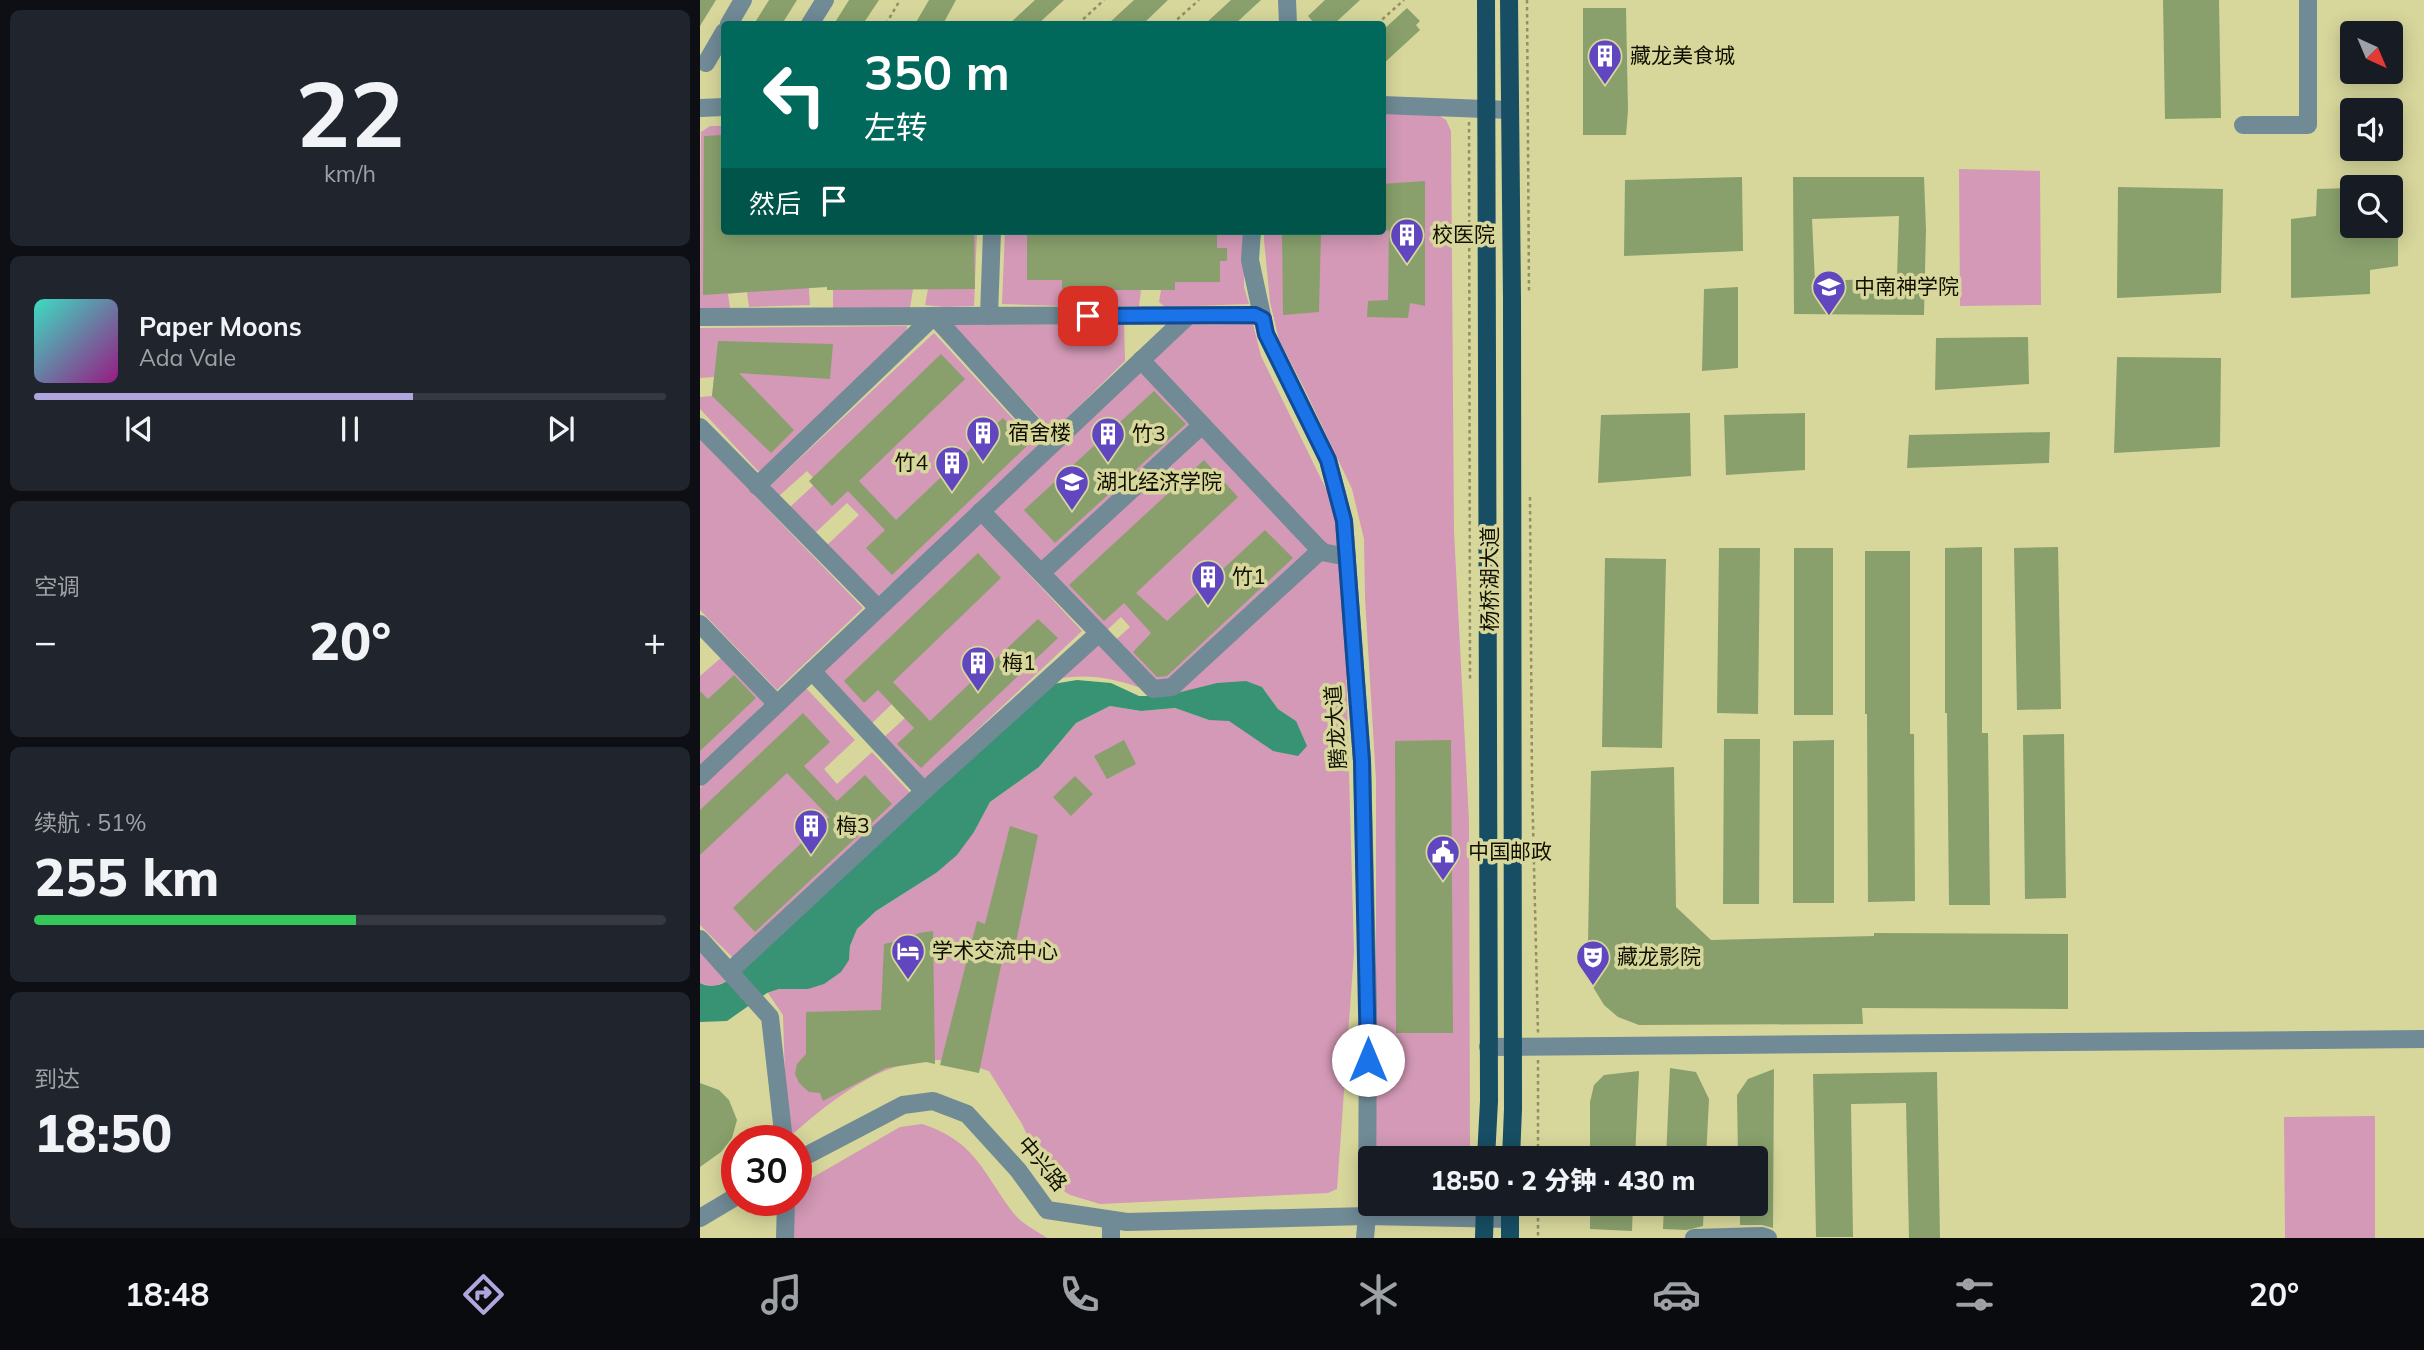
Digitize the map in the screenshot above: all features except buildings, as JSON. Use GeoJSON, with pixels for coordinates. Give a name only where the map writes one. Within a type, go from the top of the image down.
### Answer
{"type":"FeatureCollection","features":[{"type":"Feature","properties":{"kind":"main road","name":"杨桥湖大道"},"geometry":{"type":"LineString","coordinates":[[1486,0],[1486,1146]]}},
{"type":"Feature","properties":{"kind":"main road","name":"杨桥湖大道"},"geometry":{"type":"LineString","coordinates":[[1509,0],[1511,1146]]}},
{"type":"Feature","properties":{"kind":"main road"},"geometry":{"type":"LineString","coordinates":[[1484,1216],[1484,1238]]}},
{"type":"Feature","properties":{"kind":"main road"},"geometry":{"type":"LineString","coordinates":[[1509,1216],[1510,1238]]}},
{"type":"Feature","properties":{"kind":"street"},"geometry":{"type":"LineString","coordinates":[[731,21],[743,0]]}},
{"type":"Feature","properties":{"kind":"street"},"geometry":{"type":"LineString","coordinates":[[812,21],[825,0]]}},
{"type":"Feature","properties":{"kind":"street"},"geometry":{"type":"LineString","coordinates":[[1287,0],[1287,21]]}},
{"type":"Feature","properties":{"kind":"street"},"geometry":{"type":"LineString","coordinates":[[2244,125],[2308,125],[2308,0]]}},
{"type":"Feature","properties":{"kind":"street"},"geometry":{"type":"LineString","coordinates":[[706,63],[721,37]]}},
{"type":"Feature","properties":{"kind":"street"},"geometry":{"type":"LineString","coordinates":[[1386,105],[1510,110]]}},
{"type":"Feature","properties":{"kind":"street"},"geometry":{"type":"LineString","coordinates":[[700,107],[721,107]]}},
{"type":"Feature","properties":{"kind":"street"},"geometry":{"type":"LineString","coordinates":[[989,316],[992,235]]}},
{"type":"Feature","properties":{"kind":"street","name":"腾龙大道"},"geometry":{"type":"LineString","coordinates":[[1252,235],[1250,260],[1266,334],[1328,460],[1344,521],[1362,761],[1368,1009],[1367,1146]]}},
{"type":"Feature","properties":{"kind":"street"},"geometry":{"type":"LineString","coordinates":[[700,317],[1255,315],[1263,319]]}},
{"type":"Feature","properties":{"kind":"street"},"geometry":{"type":"LineString","coordinates":[[934,316],[1051,445]]}},
{"type":"Feature","properties":{"kind":"street"},"geometry":{"type":"LineString","coordinates":[[757,486],[934,316]]}},
{"type":"Feature","properties":{"kind":"street"},"geometry":{"type":"LineString","coordinates":[[700,777],[1188,316]]}},
{"type":"Feature","properties":{"kind":"street"},"geometry":{"type":"LineString","coordinates":[[1141,360],[1321,550],[1347,557]]}},
{"type":"Feature","properties":{"kind":"street"},"geometry":{"type":"LineString","coordinates":[[1041,573],[1202,425]]}},
{"type":"Feature","properties":{"kind":"street"},"geometry":{"type":"LineString","coordinates":[[700,427],[878,608]]}},
{"type":"Feature","properties":{"kind":"street"},"geometry":{"type":"LineString","coordinates":[[981,511],[1153,689],[1172,688],[1321,550]]}},
{"type":"Feature","properties":{"kind":"street"},"geometry":{"type":"LineString","coordinates":[[700,624],[777,704]]}},
{"type":"Feature","properties":{"kind":"street"},"geometry":{"type":"LineString","coordinates":[[732,973],[923,791],[1099,633]]}},
{"type":"Feature","properties":{"kind":"street"},"geometry":{"type":"LineString","coordinates":[[813,671],[923,791]]}},
{"type":"Feature","properties":{"kind":"street"},"geometry":{"type":"LineString","coordinates":[[700,939],[772,1022],[783,1125]]}},
{"type":"Feature","properties":{"kind":"street"},"geometry":{"type":"LineString","coordinates":[[1488,1046],[2424,1040]]}},
{"type":"Feature","properties":{"kind":"street","name":"中兴路"},"geometry":{"type":"LineString","coordinates":[[812,1153],[903,1105],[933,1101],[967,1114],[1018,1170],[1047,1210],[1127,1222],[1367,1216]]}},
{"type":"Feature","properties":{"kind":"street"},"geometry":{"type":"LineString","coordinates":[[700,1218],[721,1206]]}},
{"type":"Feature","properties":{"kind":"street"},"geometry":{"type":"LineString","coordinates":[[785,1238],[786,1216]]}},
{"type":"Feature","properties":{"kind":"street","name":"腾龙大道"},"geometry":{"type":"LineString","coordinates":[[1365,1238],[1367,1216]]}},
{"type":"Feature","properties":{"kind":"street"},"geometry":{"type":"LineString","coordinates":[[1111,1220],[1111,1238]]}},
{"type":"Feature","properties":{"kind":"street"},"geometry":{"type":"LineString","coordinates":[[1693,1238],[1768,1238]]}},
{"type":"Feature","properties":{"kind":"path"},"geometry":{"type":"LineString","coordinates":[[888,21],[900,0]]}},
{"type":"Feature","properties":{"kind":"path"},"geometry":{"type":"LineString","coordinates":[[1081,21],[1104,0]]}},
{"type":"Feature","properties":{"kind":"path"},"geometry":{"type":"LineString","coordinates":[[1175,21],[1199,0]]}},
{"type":"Feature","properties":{"kind":"path"},"geometry":{"type":"LineString","coordinates":[[1380,21],[1404,0]]}},
{"type":"Feature","properties":{"kind":"path"},"geometry":{"type":"LineString","coordinates":[[1527,0],[1529,298]]}},
{"type":"Feature","properties":{"kind":"path"},"geometry":{"type":"LineString","coordinates":[[1530,492],[1538,1146]]}},
{"type":"Feature","properties":{"kind":"path"},"geometry":{"type":"LineString","coordinates":[[1538,1216],[1538,1238]]}},
{"type":"Feature","properties":{"kind":"shaded area"},"geometry":{"type":"Polygon","coordinates":[[[1386,114],[1437,114],[1446,120],[1451,131],[1454,531],[1469,820],[1470,1146],[1376,1146],[1376,780],[1364,539],[1352,489],[1279,340],[1270,302],[1264,235],[1386,235],[1386,114]]]}},
{"type":"Feature","properties":{"kind":"shaded area"},"geometry":{"type":"Polygon","coordinates":[[[710,126],[721,126],[721,235],[977,235],[974,306],[925,305],[928,289],[913,289],[910,308],[833,308],[833,244],[806,248],[810,305],[749,307],[747,292],[728,294],[730,308],[700,309],[701,132],[710,126]]]}},
{"type":"Feature","properties":{"kind":"shaded area"},"geometry":{"type":"Polygon","coordinates":[[[1959,169],[2040,171],[2041,305],[1960,306],[1959,169]]]}},
{"type":"Feature","properties":{"kind":"shaded area"},"geometry":{"type":"Polygon","coordinates":[[[1005,235],[1245,235],[1244,287],[1249,304],[1165,307],[1159,302],[1161,290],[1141,290],[1139,306],[1084,306],[1084,290],[1062,290],[1060,306],[1002,304],[1005,235]]]}},
{"type":"Feature","properties":{"kind":"shaded area"},"geometry":{"type":"Polygon","coordinates":[[[1253,324],[1261,356],[1327,491],[1343,556],[1354,952],[1337,1189],[1328,1193],[1100,1204],[1070,1195],[1049,1182],[1022,1124],[989,1071],[943,1060],[915,1062],[875,1075],[837,1098],[804,1125],[787,1125],[783,1015],[768,993],[779,989],[808,989],[849,960],[850,946],[857,929],[876,911],[936,873],[974,832],[990,802],[1039,767],[1076,723],[1110,706],[1141,711],[1175,708],[1209,720],[1229,720],[1273,751],[1296,721],[1278,709],[1262,687],[1175,694],[1320,550],[1199,422],[1042,567],[991,513],[1191,325],[1253,324]]]}},
{"type":"Feature","properties":{"kind":"shaded area"},"geometry":{"type":"Polygon","coordinates":[[[953,325],[1124,325],[1125,361],[1060,425],[1048,427],[953,325]]]}},
{"type":"Feature","properties":{"kind":"shaded area"},"geometry":{"type":"Polygon","coordinates":[[[907,326],[906,335],[767,469],[758,471],[700,409],[700,397],[712,396],[714,377],[700,378],[700,328],[907,326]]]}},
{"type":"Feature","properties":{"kind":"shaded area"},"geometry":{"type":"Polygon","coordinates":[[[934,333],[1039,447],[875,599],[826,546],[859,515],[847,503],[815,533],[790,507],[817,482],[807,471],[779,496],[770,486],[934,333]]]}},
{"type":"Feature","properties":{"kind":"shaded area"},"geometry":{"type":"Polygon","coordinates":[[[1203,432],[1313,550],[1156,696],[1110,645],[1130,627],[1121,617],[1102,635],[1047,574],[1203,432]]]}},
{"type":"Feature","properties":{"kind":"shaded area"},"geometry":{"type":"Polygon","coordinates":[[[700,439],[863,608],[777,690],[700,610],[700,439]]]}},
{"type":"Feature","properties":{"kind":"shaded area"},"geometry":{"type":"Polygon","coordinates":[[[980,522],[1082,631],[923,781],[883,738],[905,718],[892,704],[869,726],[820,674],[980,522]]]}},
{"type":"Feature","properties":{"kind":"shaded area"},"geometry":{"type":"Polygon","coordinates":[[[1094,641],[1141,688],[1097,677],[1052,680],[1094,641]]]}},
{"type":"Feature","properties":{"kind":"shaded area"},"geometry":{"type":"Polygon","coordinates":[[[722,657],[765,703],[700,767],[700,676],[722,657]]]}},
{"type":"Feature","properties":{"kind":"shaded area"},"geometry":{"type":"Polygon","coordinates":[[[1077,680],[1111,683],[1139,696],[1165,696],[1217,683],[1246,681],[1262,687],[1278,709],[1296,721],[1307,746],[1298,756],[1273,751],[1229,721],[1209,720],[1175,708],[1141,711],[1110,706],[1076,723],[1039,767],[990,802],[974,832],[957,855],[936,873],[876,911],[857,929],[850,946],[849,960],[841,972],[824,984],[808,989],[779,989],[767,993],[727,1021],[700,1022],[700,983],[716,985],[732,978],[1047,685],[1077,680]]]}},
{"type":"Feature","properties":{"kind":"shaded area"},"geometry":{"type":"Polygon","coordinates":[[[806,688],[855,740],[824,769],[837,784],[872,752],[914,797],[734,959],[700,925],[700,788],[806,688]]]}},
{"type":"Feature","properties":{"kind":"shaded area"},"geometry":{"type":"Polygon","coordinates":[[[700,950],[729,980],[713,987],[700,983],[700,950]]]}},
{"type":"Feature","properties":{"kind":"shaded area"},"geometry":{"type":"Polygon","coordinates":[[[2375,1116],[2375,1238],[2285,1238],[2284,1117],[2375,1116]]]}},
{"type":"Feature","properties":{"kind":"shaded area"},"geometry":{"type":"Polygon","coordinates":[[[922,1124],[956,1140],[978,1161],[1016,1216],[1047,1238],[788,1238],[788,1216],[812,1216],[812,1178],[900,1127],[922,1124]]]}},
{"type":"Feature","properties":{"kind":"place","name":"藏龙美食城"},"geometry":{"type":"Point","coordinates":[1605,86]}},
{"type":"Feature","properties":{"kind":"place","name":"校医院"},"geometry":{"type":"Point","coordinates":[1407,265]}},
{"type":"Feature","properties":{"kind":"place","name":"中南神学院"},"geometry":{"type":"Point","coordinates":[1829,317]}},
{"type":"Feature","properties":{"kind":"place","name":"宿舍楼"},"geometry":{"type":"Point","coordinates":[983,463]}},
{"type":"Feature","properties":{"kind":"place","name":"竹3"},"geometry":{"type":"Point","coordinates":[1108,464]}},
{"type":"Feature","properties":{"kind":"place","name":"竹4"},"geometry":{"type":"Point","coordinates":[952,493]}},
{"type":"Feature","properties":{"kind":"place","name":"湖北经济学院"},"geometry":{"type":"Point","coordinates":[1072,512]}},
{"type":"Feature","properties":{"kind":"place","name":"竹1"},"geometry":{"type":"Point","coordinates":[1208,607]}},
{"type":"Feature","properties":{"kind":"place","name":"梅1"},"geometry":{"type":"Point","coordinates":[978,693]}},
{"type":"Feature","properties":{"kind":"place","name":"梅3"},"geometry":{"type":"Point","coordinates":[811,856]}},
{"type":"Feature","properties":{"kind":"place","name":"中国邮政"},"geometry":{"type":"Point","coordinates":[1443,882]}},
{"type":"Feature","properties":{"kind":"place","name":"学术交流中心"},"geometry":{"type":"Point","coordinates":[908,981]}},
{"type":"Feature","properties":{"kind":"place","name":"藏龙影院"},"geometry":{"type":"Point","coordinates":[1593,987]}},
{"type":"Feature","properties":{"kind":"route"},"geometry":{"type":"LineString","coordinates":[[1088,316],[1255,315],[1263,319],[1266,334],[1328,460],[1344,521],[1362,761],[1368,1060]]}}]}
